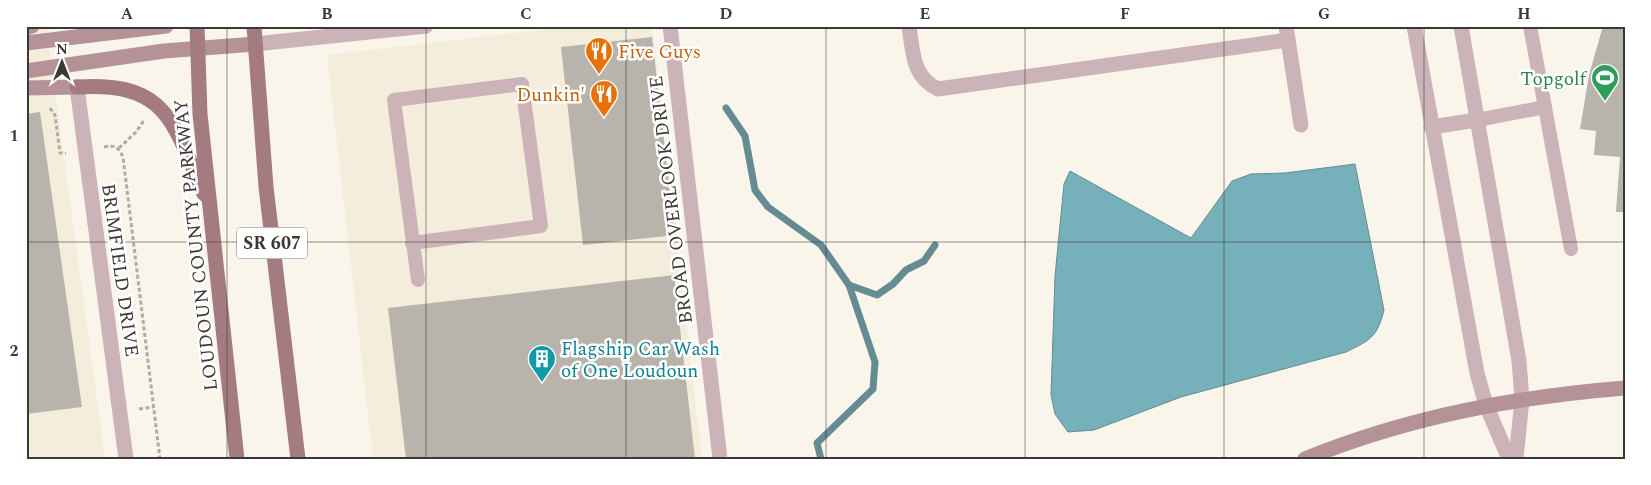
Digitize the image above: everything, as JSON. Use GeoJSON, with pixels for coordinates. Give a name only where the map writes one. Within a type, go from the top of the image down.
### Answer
{"type":"FeatureCollection","features":[{"type":"Feature","properties":{"kind":"main road","name":"LOUDOUN COUNTY PARKWAY"},"geometry":{"type":"LineString","coordinates":[[197,26],[200,114],[237,459]]}},
{"type":"Feature","properties":{"kind":"main road","name":"SR 607"},"geometry":{"type":"LineString","coordinates":[[254,26],[266,187],[298,459]]}},
{"type":"Feature","properties":{"kind":"main road"},"geometry":{"type":"LineString","coordinates":[[77,87],[102,85],[123,88],[140,94],[163,109],[179,136],[210,209]]}},
{"type":"Feature","properties":{"kind":"street"},"geometry":{"type":"LineString","coordinates":[[26,28],[32,26]]}},
{"type":"Feature","properties":{"kind":"street"},"geometry":{"type":"LineString","coordinates":[[26,43],[166,26]]}},
{"type":"Feature","properties":{"kind":"street"},"geometry":{"type":"LineString","coordinates":[[26,71],[164,51],[255,44],[426,26]]}},
{"type":"Feature","properties":{"kind":"street","name":"BROAD OVERLOOK DRIVE"},"geometry":{"type":"LineString","coordinates":[[670,26],[720,459]]}},
{"type":"Feature","properties":{"kind":"street"},"geometry":{"type":"LineString","coordinates":[[909,26],[915,63],[919,74],[929,84],[938,89],[1287,33],[1301,125]]}},
{"type":"Feature","properties":{"kind":"street"},"geometry":{"type":"LineString","coordinates":[[1414,26],[1477,373],[1486,405],[1509,459]]}},
{"type":"Feature","properties":{"kind":"street"},"geometry":{"type":"LineString","coordinates":[[1461,26],[1519,361],[1522,398],[1516,459]]}},
{"type":"Feature","properties":{"kind":"street"},"geometry":{"type":"LineString","coordinates":[[26,88],[77,87]]}},
{"type":"Feature","properties":{"kind":"street","name":"BRIMFIELD DRIVE"},"geometry":{"type":"LineString","coordinates":[[77,87],[126,459]]}},
{"type":"Feature","properties":{"kind":"street"},"geometry":{"type":"LineString","coordinates":[[1431,127],[1477,120]]}},
{"type":"Feature","properties":{"kind":"street"},"geometry":{"type":"LineString","coordinates":[[1305,459],[1339,445],[1412,421],[1522,398],[1625,388]]}},
{"type":"Feature","properties":{"kind":"lane"},"geometry":{"type":"LineString","coordinates":[[1530,26],[1571,249]]}},
{"type":"Feature","properties":{"kind":"lane"},"geometry":{"type":"LineString","coordinates":[[412,243],[540,226],[522,84],[394,100],[412,243],[418,280]]}},
{"type":"Feature","properties":{"kind":"lane"},"geometry":{"type":"LineString","coordinates":[[1477,120],[1545,107]]}},
{"type":"Feature","properties":{"kind":"path"},"geometry":{"type":"LineString","coordinates":[[46,107],[51,108],[55,115],[60,154],[114,146],[119,148],[123,157],[160,459]]}},
{"type":"Feature","properties":{"kind":"shaded area"},"geometry":{"type":"Polygon","coordinates":[[[26,26],[46,26],[105,459],[26,459],[26,26]]]}},
{"type":"Feature","properties":{"kind":"shaded area"},"geometry":{"type":"Polygon","coordinates":[[[573,26],[652,26],[702,459],[373,459],[327,55],[573,26]]]}},
{"type":"Feature","properties":{"kind":"water"},"geometry":{"type":"Polygon","coordinates":[[[1355,164],[1384,310],[1378,327],[1367,341],[1346,352],[1181,397],[1094,430],[1068,432],[1055,414],[1051,395],[1055,276],[1064,184],[1070,171],[1191,238],[1232,181],[1251,174],[1285,173],[1355,164]]]}},
{"type":"Feature","properties":{"kind":"building","name":"Topgolf"},"geometry":{"type":"Polygon","coordinates":[[[1603,26],[1625,26],[1625,212],[1616,212],[1620,157],[1594,155],[1596,131],[1580,129],[1589,75],[1603,26]]]}},
{"type":"Feature","properties":{"kind":"building"},"geometry":{"type":"Polygon","coordinates":[[[652,37],[675,235],[583,245],[561,47],[652,37]]]}},
{"type":"Feature","properties":{"kind":"building"},"geometry":{"type":"Polygon","coordinates":[[[40,112],[82,407],[26,414],[26,114],[40,112]]]}},
{"type":"Feature","properties":{"kind":"building","name":"Flagship Car Wash of One Loudoun"},"geometry":{"type":"Polygon","coordinates":[[[674,275],[695,459],[406,459],[388,308],[674,275]]]}},
{"type":"Feature","properties":{"kind":"waterway"},"geometry":{"type":"LineString","coordinates":[[726,108],[745,136],[755,190],[768,207],[821,245],[849,285],[875,362],[873,389],[817,443],[821,459]]}},
{"type":"Feature","properties":{"kind":"waterway"},"geometry":{"type":"LineString","coordinates":[[849,285],[877,295],[893,284],[906,270],[924,261],[935,245]]}},
{"type":"Feature","properties":{"kind":"place","name":"Five Guys"},"geometry":{"type":"Point","coordinates":[599,75]}},
{"type":"Feature","properties":{"kind":"place","name":"Topgolf"},"geometry":{"type":"Point","coordinates":[1605,102]}},
{"type":"Feature","properties":{"kind":"place","name":"Dunkin'"},"geometry":{"type":"Point","coordinates":[604,118]}},
{"type":"Feature","properties":{"kind":"place","name":"Flagship Car Wash of One Loudoun"},"geometry":{"type":"Point","coordinates":[542,383]}}]}
